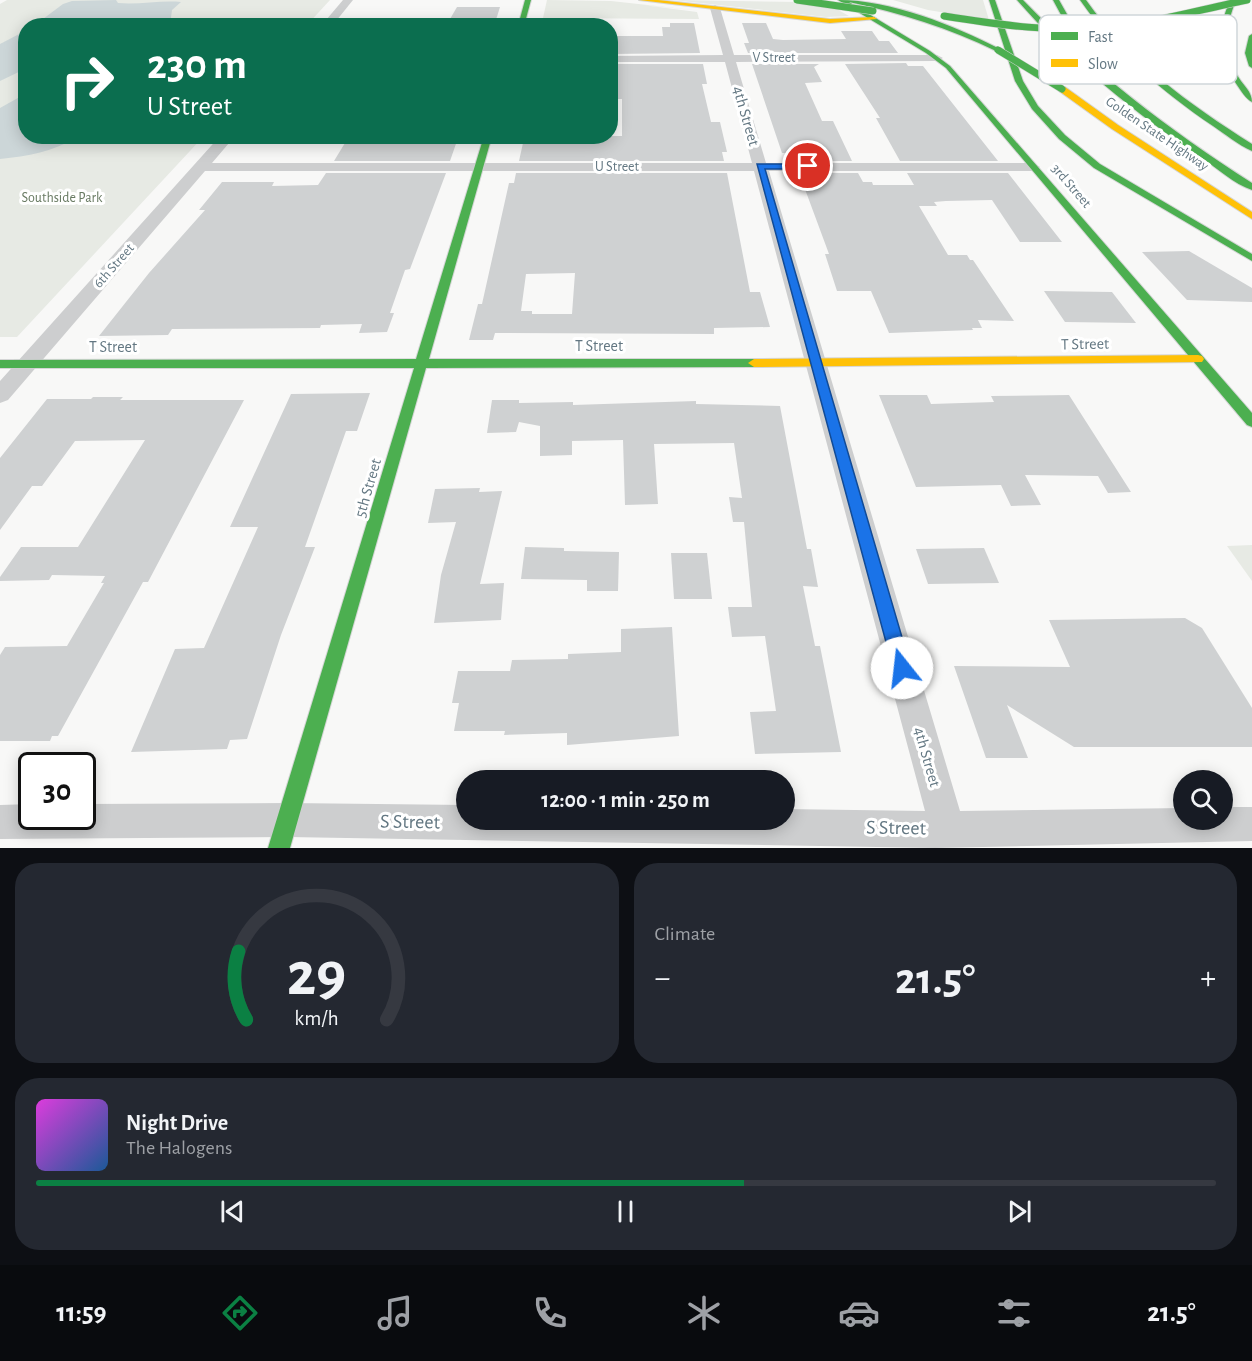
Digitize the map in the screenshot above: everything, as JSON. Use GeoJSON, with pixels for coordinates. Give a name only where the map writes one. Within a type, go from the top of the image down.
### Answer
{"type":"FeatureCollection","features":[{"type":"Feature","properties":{"kind":"main road"},"geometry":{"type":"LineString","coordinates":[[523,18],[528,0]]}},
{"type":"Feature","properties":{"kind":"main road"},"geometry":{"type":"LineString","coordinates":[[642,0],[838,22],[874,20]]}},
{"type":"Feature","properties":{"kind":"main road"},"geometry":{"type":"LineString","coordinates":[[797,0],[854,8],[901,18],[998,50]]}},
{"type":"Feature","properties":{"kind":"main road","name":"3rd Street"},"geometry":{"type":"LineString","coordinates":[[841,0],[937,58],[951,70],[1252,422]]}},
{"type":"Feature","properties":{"kind":"main road","name":"Golden State Highway"},"geometry":{"type":"LineString","coordinates":[[846,0],[924,19],[963,33],[1039,74]]}},
{"type":"Feature","properties":{"kind":"main road"},"geometry":{"type":"LineString","coordinates":[[882,0],[944,15],[1004,25],[1039,26]]}},
{"type":"Feature","properties":{"kind":"main road"},"geometry":{"type":"LineString","coordinates":[[992,0],[1019,81],[1035,107],[1078,150],[1204,232],[1252,258]]}},
{"type":"Feature","properties":{"kind":"main road"},"geometry":{"type":"LineString","coordinates":[[1005,0],[1010,20],[1038,93],[1059,123],[1116,176]]}},
{"type":"Feature","properties":{"kind":"main road"},"geometry":{"type":"LineString","coordinates":[[1020,0],[1039,20]]}},
{"type":"Feature","properties":{"kind":"main road"},"geometry":{"type":"LineString","coordinates":[[1056,0],[1064,15]]}},
{"type":"Feature","properties":{"kind":"main road"},"geometry":{"type":"LineString","coordinates":[[1083,0],[1093,15]]}},
{"type":"Feature","properties":{"kind":"main road"},"geometry":{"type":"LineString","coordinates":[[1096,0],[1110,15]]}},
{"type":"Feature","properties":{"kind":"main road"},"geometry":{"type":"LineString","coordinates":[[1228,15],[1233,0]]}},
{"type":"Feature","properties":{"kind":"main road"},"geometry":{"type":"LineString","coordinates":[[1177,15],[1248,0]]}},
{"type":"Feature","properties":{"kind":"main road"},"geometry":{"type":"LineString","coordinates":[[1252,36],[1248,52],[1252,66]]}},
{"type":"Feature","properties":{"kind":"main road"},"geometry":{"type":"LineString","coordinates":[[1237,83],[1252,100]]}},
{"type":"Feature","properties":{"kind":"main road","name":"Golden State Highway"},"geometry":{"type":"LineString","coordinates":[[1055,84],[1115,127],[1252,216]]}},
{"type":"Feature","properties":{"kind":"main road"},"geometry":{"type":"LineString","coordinates":[[1104,84],[1164,131],[1252,187]]}},
{"type":"Feature","properties":{"kind":"main road"},"geometry":{"type":"LineString","coordinates":[[1128,84],[1147,101],[1252,172]]}},
{"type":"Feature","properties":{"kind":"main road"},"geometry":{"type":"LineString","coordinates":[[1162,84],[1252,148]]}},
{"type":"Feature","properties":{"kind":"main road"},"geometry":{"type":"LineString","coordinates":[[1115,127],[1154,162],[1252,228]]}},
{"type":"Feature","properties":{"kind":"main road","name":"5th Street"},"geometry":{"type":"LineString","coordinates":[[284,834],[486,144]]}},
{"type":"Feature","properties":{"kind":"main road","name":"T Street"},"geometry":{"type":"LineString","coordinates":[[0,364],[1198,359]]}},
{"type":"Feature","properties":{"kind":"street"},"geometry":{"type":"LineString","coordinates":[[333,18],[348,0]]}},
{"type":"Feature","properties":{"kind":"street","name":"4th Street"},"geometry":{"type":"LineString","coordinates":[[715,8],[950,838]]}},
{"type":"Feature","properties":{"kind":"street","name":"V Street"},"geometry":{"type":"LineString","coordinates":[[618,59],[937,58]]}},
{"type":"Feature","properties":{"kind":"street","name":"6th Street"},"geometry":{"type":"LineString","coordinates":[[0,395],[221,144]]}},
{"type":"Feature","properties":{"kind":"street","name":"U Street"},"geometry":{"type":"LineString","coordinates":[[201,167],[1033,167]]}},
{"type":"Feature","properties":{"kind":"street","name":"S Street"},"geometry":{"type":"LineString","coordinates":[[0,822],[284,834],[950,838],[1252,824]]}},
{"type":"Feature","properties":{"kind":"green space","name":"Southside Park"},"geometry":{"type":"Polygon","coordinates":[[[7,0],[330,0],[313,18],[18,18],[18,144],[196,144],[17,337],[0,337],[0,4],[7,0]]]}},
{"type":"Feature","properties":{"kind":"green space"},"geometry":{"type":"Polygon","coordinates":[[[547,0],[611,1],[702,11],[643,5],[697,12],[699,19],[543,18],[547,0]]]}},
{"type":"Feature","properties":{"kind":"green space"},"geometry":{"type":"Polygon","coordinates":[[[673,0],[798,2],[833,7],[849,16],[826,17],[673,0]]]}},
{"type":"Feature","properties":{"kind":"green space"},"geometry":{"type":"Polygon","coordinates":[[[893,0],[983,0],[989,20],[928,10],[893,0]]]}},
{"type":"Feature","properties":{"kind":"green space"},"geometry":{"type":"Polygon","coordinates":[[[1252,545],[1252,581],[1227,546],[1252,545]]]}},
{"type":"Feature","properties":{"kind":"shaded area"},"geometry":{"type":"Polygon","coordinates":[[[72,1],[181,2],[172,10],[171,18],[44,18],[63,4],[72,1]]]}},
{"type":"Feature","properties":{"kind":"shaded area"},"geometry":{"type":"Polygon","coordinates":[[[18,35],[18,72],[0,81],[0,44],[18,35]]]}},
{"type":"Feature","properties":{"kind":"shaded area"},"geometry":{"type":"Polygon","coordinates":[[[18,98],[18,144],[63,144],[40,152],[0,159],[0,108],[18,98]]]}},
{"type":"Feature","properties":{"kind":"building"},"geometry":{"type":"Polygon","coordinates":[[[457,7],[500,7],[497,18],[451,18],[457,7]]]}},
{"type":"Feature","properties":{"kind":"building"},"geometry":{"type":"Polygon","coordinates":[[[670,23],[694,23],[700,53],[618,54],[618,36],[663,36],[662,27],[670,27],[670,23]]]}},
{"type":"Feature","properties":{"kind":"building"},"geometry":{"type":"Polygon","coordinates":[[[742,23],[766,23],[773,39],[783,40],[846,39],[841,31],[872,31],[879,41],[889,41],[898,53],[748,53],[744,43],[749,43],[742,23]]]}},
{"type":"Feature","properties":{"kind":"building"},"geometry":{"type":"Polygon","coordinates":[[[906,63],[908,66],[923,66],[998,161],[900,161],[876,118],[880,118],[845,64],[906,63]]]}},
{"type":"Feature","properties":{"kind":"building"},"geometry":{"type":"Polygon","coordinates":[[[618,64],[703,64],[707,84],[702,84],[711,122],[720,122],[727,152],[722,152],[724,161],[519,161],[523,144],[618,144],[618,136],[622,136],[622,99],[618,99],[618,64]]]}},
{"type":"Feature","properties":{"kind":"building"},"geometry":{"type":"Polygon","coordinates":[[[752,64],[819,64],[814,67],[822,82],[805,83],[822,121],[833,121],[852,161],[795,161],[792,153],[782,153],[752,64]]]}},
{"type":"Feature","properties":{"kind":"building"},"geometry":{"type":"Polygon","coordinates":[[[344,144],[456,144],[450,161],[334,161],[344,144]]]}},
{"type":"Feature","properties":{"kind":"building"},"geometry":{"type":"Polygon","coordinates":[[[326,173],[446,173],[410,269],[405,270],[390,313],[394,313],[387,332],[359,333],[362,324],[321,325],[320,328],[172,329],[168,335],[99,336],[149,273],[205,210],[199,210],[222,182],[274,182],[272,186],[318,185],[326,173]]]}},
{"type":"Feature","properties":{"kind":"building"},"geometry":{"type":"Polygon","coordinates":[[[516,173],[727,173],[750,292],[760,292],[770,327],[714,328],[714,334],[495,333],[493,340],[469,340],[478,304],[482,304],[509,183],[514,183],[516,173]],[[575,273],[526,274],[521,311],[532,311],[532,314],[572,314],[575,273]]]}},
{"type":"Feature","properties":{"kind":"building"},"geometry":{"type":"Polygon","coordinates":[[[799,173],[858,173],[863,182],[872,182],[873,185],[914,185],[907,173],[1008,173],[1062,242],[1020,242],[992,200],[946,201],[934,202],[937,206],[919,206],[948,255],[967,255],[970,260],[973,260],[1014,321],[978,320],[982,328],[972,328],[973,330],[889,333],[871,291],[837,291],[825,254],[829,254],[799,173]]]}},
{"type":"Feature","properties":{"kind":"building"},"geometry":{"type":"Polygon","coordinates":[[[1189,251],[1252,288],[1252,302],[1187,300],[1142,252],[1189,251]]]}},
{"type":"Feature","properties":{"kind":"building"},"geometry":{"type":"Polygon","coordinates":[[[1044,291],[1112,292],[1136,323],[1065,322],[1044,291]]]}},
{"type":"Feature","properties":{"kind":"building"},"geometry":{"type":"Polygon","coordinates":[[[370,393],[357,431],[346,431],[305,547],[315,547],[281,635],[247,739],[230,740],[227,749],[131,752],[175,649],[204,648],[258,527],[230,527],[291,394],[370,393]]]}},
{"type":"Feature","properties":{"kind":"building"},"geometry":{"type":"Polygon","coordinates":[[[879,395],[927,395],[931,404],[994,402],[991,396],[1069,395],[1131,492],[1108,493],[1098,476],[1025,475],[1041,505],[1011,506],[1001,485],[916,487],[879,395]]]}},
{"type":"Feature","properties":{"kind":"building"},"geometry":{"type":"Polygon","coordinates":[[[93,397],[123,397],[120,400],[244,400],[148,582],[143,582],[58,736],[52,736],[50,741],[0,741],[0,655],[5,647],[67,646],[104,583],[101,583],[105,576],[52,575],[49,580],[0,581],[0,577],[21,547],[78,547],[145,440],[75,441],[42,486],[32,486],[0,530],[0,458],[47,399],[91,399],[93,397]]]}},
{"type":"Feature","properties":{"kind":"building"},"geometry":{"type":"Polygon","coordinates":[[[492,400],[519,400],[519,403],[573,402],[573,405],[696,401],[696,404],[780,406],[807,549],[811,549],[818,587],[803,586],[815,646],[820,646],[841,752],[755,754],[750,712],[776,711],[765,636],[732,637],[728,607],[752,607],[744,522],[733,522],[729,497],[742,498],[734,443],[654,444],[658,504],[625,505],[623,440],[572,441],[572,455],[540,456],[540,426],[519,422],[516,432],[487,433],[492,400]]]}},
{"type":"Feature","properties":{"kind":"building"},"geometry":{"type":"Polygon","coordinates":[[[480,488],[479,492],[502,491],[480,584],[504,583],[501,620],[434,623],[441,575],[456,522],[428,523],[435,489],[480,488]]]}},
{"type":"Feature","properties":{"kind":"building"},"geometry":{"type":"Polygon","coordinates":[[[525,547],[564,548],[564,551],[619,552],[618,591],[587,591],[587,580],[521,579],[525,547]]]}},
{"type":"Feature","properties":{"kind":"building"},"geometry":{"type":"Polygon","coordinates":[[[984,548],[999,583],[928,584],[916,549],[984,548]]]}},
{"type":"Feature","properties":{"kind":"building"},"geometry":{"type":"Polygon","coordinates":[[[671,553],[707,553],[712,599],[674,599],[671,553]]]}},
{"type":"Feature","properties":{"kind":"building"},"geometry":{"type":"Polygon","coordinates":[[[1185,618],[1202,628],[1252,708],[1252,747],[1074,747],[1007,705],[1028,758],[986,758],[954,666],[1070,667],[1049,620],[1185,618]]]}},
{"type":"Feature","properties":{"kind":"building"},"geometry":{"type":"Polygon","coordinates":[[[672,627],[679,736],[567,745],[567,733],[504,735],[505,731],[454,731],[459,703],[452,703],[458,671],[510,671],[512,660],[568,659],[568,654],[621,652],[621,629],[672,627]]]}},
{"type":"Feature","properties":{"kind":"traffic: fast"},"geometry":{"type":"LineString","coordinates":[[523,18],[528,0]]}},
{"type":"Feature","properties":{"kind":"traffic: fast"},"geometry":{"type":"LineString","coordinates":[[797,0],[873,11]]}},
{"type":"Feature","properties":{"kind":"traffic: fast"},"geometry":{"type":"LineString","coordinates":[[841,0],[928,52],[948,67],[1252,422]]}},
{"type":"Feature","properties":{"kind":"traffic: fast"},"geometry":{"type":"LineString","coordinates":[[846,0],[924,19],[998,50]]}},
{"type":"Feature","properties":{"kind":"traffic: fast"},"geometry":{"type":"LineString","coordinates":[[992,0],[1019,81],[1035,107],[1062,137],[1097,166],[1252,258]]}},
{"type":"Feature","properties":{"kind":"traffic: fast"},"geometry":{"type":"LineString","coordinates":[[1020,0],[1039,20]]}},
{"type":"Feature","properties":{"kind":"traffic: fast"},"geometry":{"type":"LineString","coordinates":[[1056,0],[1064,15]]}},
{"type":"Feature","properties":{"kind":"traffic: fast"},"geometry":{"type":"LineString","coordinates":[[1083,0],[1093,15]]}},
{"type":"Feature","properties":{"kind":"traffic: fast"},"geometry":{"type":"LineString","coordinates":[[1227,15],[1233,0]]}},
{"type":"Feature","properties":{"kind":"traffic: fast"},"geometry":{"type":"LineString","coordinates":[[1178,15],[1247,0]]}},
{"type":"Feature","properties":{"kind":"traffic: fast"},"geometry":{"type":"LineString","coordinates":[[944,16],[1039,28]]}},
{"type":"Feature","properties":{"kind":"traffic: fast"},"geometry":{"type":"LineString","coordinates":[[1252,36],[1248,53],[1252,66]]}},
{"type":"Feature","properties":{"kind":"traffic: fast"},"geometry":{"type":"LineString","coordinates":[[998,50],[1039,75]]}},
{"type":"Feature","properties":{"kind":"traffic: fast"},"geometry":{"type":"LineString","coordinates":[[1237,80],[1252,100]]}},
{"type":"Feature","properties":{"kind":"traffic: fast"},"geometry":{"type":"LineString","coordinates":[[1054,84],[1062,89]]}},
{"type":"Feature","properties":{"kind":"traffic: fast"},"geometry":{"type":"LineString","coordinates":[[1109,84],[1189,146],[1252,187]]}},
{"type":"Feature","properties":{"kind":"traffic: fast"},"geometry":{"type":"LineString","coordinates":[[1160,84],[1204,117],[1252,148]]}},
{"type":"Feature","properties":{"kind":"traffic: fast"},"geometry":{"type":"LineString","coordinates":[[279,848],[486,144]]}},
{"type":"Feature","properties":{"kind":"traffic: fast"},"geometry":{"type":"LineString","coordinates":[[0,364],[754,363]]}},
{"type":"Feature","properties":{"kind":"traffic: slow"},"geometry":{"type":"LineString","coordinates":[[642,0],[830,21],[874,19]]}},
{"type":"Feature","properties":{"kind":"traffic: slow"},"geometry":{"type":"LineString","coordinates":[[1062,89],[1115,127],[1252,216]]}},
{"type":"Feature","properties":{"kind":"traffic: slow"},"geometry":{"type":"LineString","coordinates":[[754,363],[1198,359]]}},
{"type":"Feature","properties":{"kind":"route"},"geometry":{"type":"LineString","coordinates":[[808,166],[760,166],[902,668]]}}]}
